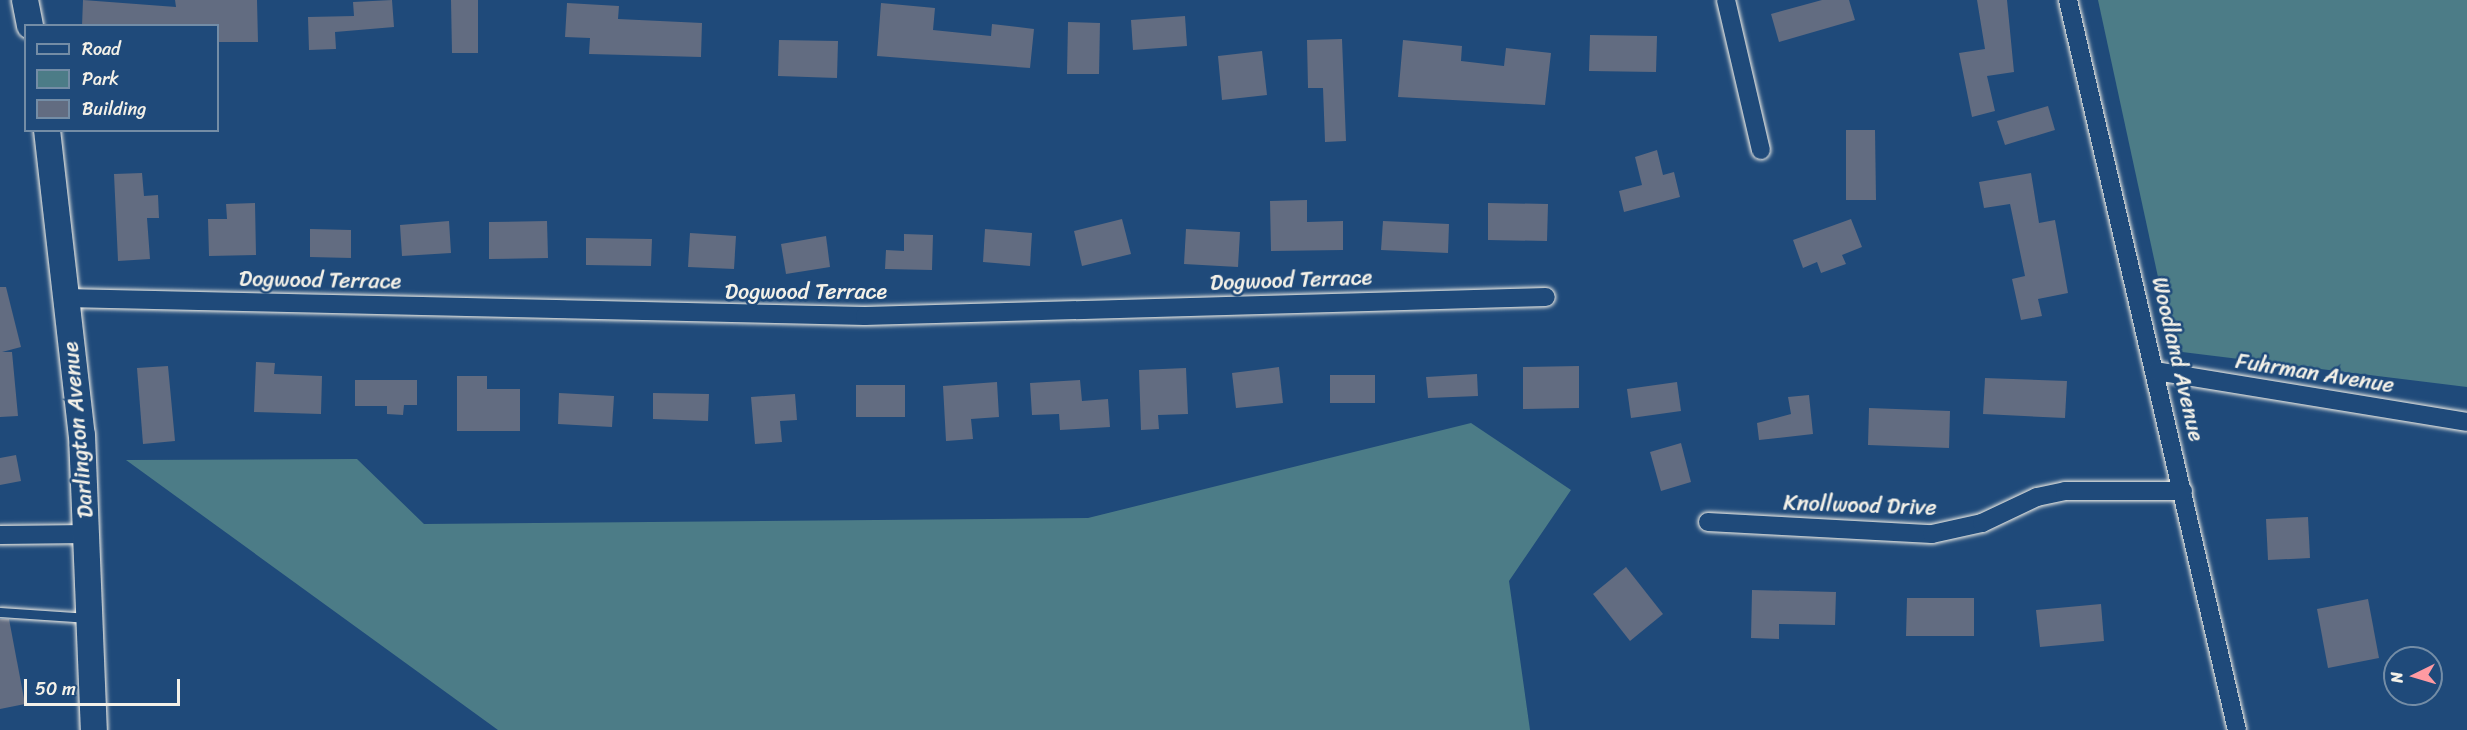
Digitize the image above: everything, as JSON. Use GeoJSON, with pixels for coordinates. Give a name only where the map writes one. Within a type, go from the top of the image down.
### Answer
{"type":"FeatureCollection","features":[{"type":"Feature","properties":{"kind":"main road"},"geometry":{"type":"LineString","coordinates":[[25,0],[30,24]]}},
{"type":"Feature","properties":{"kind":"main road","name":"Darlington Avenue"},"geometry":{"type":"LineString","coordinates":[[47,132],[88,534],[94,730]]}},
{"type":"Feature","properties":{"kind":"street"},"geometry":{"type":"LineString","coordinates":[[1726,0],[1761,150]]}},
{"type":"Feature","properties":{"kind":"street","name":"Woodland Avenue"},"geometry":{"type":"LineString","coordinates":[[2068,0],[2156,371],[2237,730]]}},
{"type":"Feature","properties":{"kind":"street","name":"Dogwood Terrace"},"geometry":{"type":"LineString","coordinates":[[65,298],[866,316],[1546,297]]}},
{"type":"Feature","properties":{"kind":"street","name":"Fuhrman Avenue"},"geometry":{"type":"LineString","coordinates":[[2156,371],[2467,422]]}},
{"type":"Feature","properties":{"kind":"street","name":"Knollwood Drive"},"geometry":{"type":"LineString","coordinates":[[1708,522],[1932,534],[1982,523],[2037,497],[2065,491],[2183,491]]}},
{"type":"Feature","properties":{"kind":"street"},"geometry":{"type":"LineString","coordinates":[[0,535],[88,534]]}},
{"type":"Feature","properties":{"kind":"lane"},"geometry":{"type":"LineString","coordinates":[[0,612],[91,618]]}},
{"type":"Feature","properties":{"kind":"green space"},"geometry":{"type":"Polygon","coordinates":[[[2098,0],[2467,0],[2467,387],[2174,351],[2098,0]]]}},
{"type":"Feature","properties":{"kind":"green space"},"geometry":{"type":"Polygon","coordinates":[[[1471,423],[1571,490],[1509,581],[1530,730],[498,730],[126,460],[357,459],[424,524],[1088,518],[1471,423]]]}},
{"type":"Feature","properties":{"kind":"building"},"geometry":{"type":"Polygon","coordinates":[[[83,0],[176,7],[175,0],[257,0],[258,42],[219,42],[219,24],[82,24],[83,0]]]}},
{"type":"Feature","properties":{"kind":"building"},"geometry":{"type":"Polygon","coordinates":[[[392,0],[394,27],[335,32],[336,49],[309,50],[308,17],[354,16],[353,2],[392,0]]]}},
{"type":"Feature","properties":{"kind":"building"},"geometry":{"type":"Polygon","coordinates":[[[451,0],[478,0],[478,53],[452,53],[451,0]]]}},
{"type":"Feature","properties":{"kind":"building"},"geometry":{"type":"Polygon","coordinates":[[[1822,0],[1849,0],[1855,20],[1779,42],[1771,14],[1822,0]]]}},
{"type":"Feature","properties":{"kind":"building"},"geometry":{"type":"Polygon","coordinates":[[[1977,0],[2007,0],[2014,72],[1987,76],[1995,111],[1972,117],[1959,53],[1985,49],[1977,0]]]}},
{"type":"Feature","properties":{"kind":"building"},"geometry":{"type":"Polygon","coordinates":[[[567,3],[619,6],[618,19],[702,23],[701,57],[589,54],[590,38],[565,37],[567,3]]]}},
{"type":"Feature","properties":{"kind":"building"},"geometry":{"type":"Polygon","coordinates":[[[881,3],[935,8],[933,30],[991,36],[992,24],[1034,29],[1030,68],[877,56],[881,3]]]}},
{"type":"Feature","properties":{"kind":"building"},"geometry":{"type":"Polygon","coordinates":[[[1185,16],[1187,46],[1133,50],[1131,20],[1185,16]]]}},
{"type":"Feature","properties":{"kind":"building"},"geometry":{"type":"Polygon","coordinates":[[[1068,22],[1100,23],[1099,74],[1067,74],[1068,22]]]}},
{"type":"Feature","properties":{"kind":"building"},"geometry":{"type":"Polygon","coordinates":[[[1590,35],[1657,36],[1656,72],[1589,71],[1590,35]]]}},
{"type":"Feature","properties":{"kind":"building"},"geometry":{"type":"Polygon","coordinates":[[[1342,39],[1346,141],[1325,142],[1323,88],[1308,88],[1307,40],[1342,39]]]}},
{"type":"Feature","properties":{"kind":"building"},"geometry":{"type":"Polygon","coordinates":[[[779,40],[838,41],[837,78],[778,76],[779,40]]]}},
{"type":"Feature","properties":{"kind":"building"},"geometry":{"type":"Polygon","coordinates":[[[1403,40],[1462,46],[1461,61],[1504,66],[1506,48],[1551,53],[1545,105],[1398,97],[1403,40]]]}},
{"type":"Feature","properties":{"kind":"building"},"geometry":{"type":"Polygon","coordinates":[[[1262,51],[1267,95],[1222,100],[1218,56],[1262,51]]]}},
{"type":"Feature","properties":{"kind":"building"},"geometry":{"type":"Polygon","coordinates":[[[2048,106],[2055,130],[2005,145],[1997,121],[2048,106]]]}},
{"type":"Feature","properties":{"kind":"building"},"geometry":{"type":"Polygon","coordinates":[[[1846,130],[1875,130],[1876,200],[1846,200],[1846,130]]]}},
{"type":"Feature","properties":{"kind":"building"},"geometry":{"type":"Polygon","coordinates":[[[1657,150],[1663,175],[1674,172],[1680,197],[1624,212],[1619,191],[1642,185],[1635,157],[1657,150]]]}},
{"type":"Feature","properties":{"kind":"building"},"geometry":{"type":"Polygon","coordinates":[[[142,173],[144,196],[158,195],[159,218],[147,218],[150,259],[118,261],[114,174],[142,173]]]}},
{"type":"Feature","properties":{"kind":"building"},"geometry":{"type":"Polygon","coordinates":[[[2031,173],[2039,223],[2055,220],[2068,293],[2038,299],[2042,316],[2021,320],[2012,279],[2025,276],[2010,204],[1984,208],[1979,182],[2031,173]]]}},
{"type":"Feature","properties":{"kind":"building"},"geometry":{"type":"Polygon","coordinates":[[[1307,200],[1307,222],[1343,221],[1343,250],[1271,251],[1270,201],[1307,200]]]}},
{"type":"Feature","properties":{"kind":"building"},"geometry":{"type":"Polygon","coordinates":[[[255,203],[256,255],[209,256],[208,219],[227,219],[226,204],[255,203]]]}},
{"type":"Feature","properties":{"kind":"building"},"geometry":{"type":"Polygon","coordinates":[[[1488,203],[1548,204],[1547,241],[1488,240],[1488,203]]]}},
{"type":"Feature","properties":{"kind":"building"},"geometry":{"type":"Polygon","coordinates":[[[1122,219],[1131,254],[1082,266],[1074,231],[1122,219]]]}},
{"type":"Feature","properties":{"kind":"building"},"geometry":{"type":"Polygon","coordinates":[[[1851,219],[1862,247],[1842,255],[1846,264],[1821,273],[1817,262],[1803,268],[1793,240],[1851,219]]]}},
{"type":"Feature","properties":{"kind":"building"},"geometry":{"type":"Polygon","coordinates":[[[449,221],[451,253],[402,256],[400,225],[449,221]]]}},
{"type":"Feature","properties":{"kind":"building"},"geometry":{"type":"Polygon","coordinates":[[[547,221],[548,258],[489,259],[489,222],[547,221]]]}},
{"type":"Feature","properties":{"kind":"building"},"geometry":{"type":"Polygon","coordinates":[[[1383,221],[1449,224],[1448,253],[1381,250],[1383,221]]]}},
{"type":"Feature","properties":{"kind":"building"},"geometry":{"type":"Polygon","coordinates":[[[310,229],[351,230],[351,258],[310,257],[310,229]]]}},
{"type":"Feature","properties":{"kind":"building"},"geometry":{"type":"Polygon","coordinates":[[[985,229],[1032,233],[1030,266],[983,262],[985,229]]]}},
{"type":"Feature","properties":{"kind":"building"},"geometry":{"type":"Polygon","coordinates":[[[1186,229],[1240,232],[1238,267],[1184,264],[1186,229]]]}},
{"type":"Feature","properties":{"kind":"building"},"geometry":{"type":"Polygon","coordinates":[[[690,233],[736,236],[734,269],[688,267],[690,233]]]}},
{"type":"Feature","properties":{"kind":"building"},"geometry":{"type":"Polygon","coordinates":[[[904,234],[933,235],[932,270],[885,269],[886,250],[904,251],[904,234]]]}},
{"type":"Feature","properties":{"kind":"building"},"geometry":{"type":"Polygon","coordinates":[[[826,236],[830,267],[786,274],[781,244],[826,236]]]}},
{"type":"Feature","properties":{"kind":"building"},"geometry":{"type":"Polygon","coordinates":[[[586,238],[652,239],[651,266],[586,265],[586,238]]]}},
{"type":"Feature","properties":{"kind":"building"},"geometry":{"type":"Polygon","coordinates":[[[0,287],[6,287],[21,347],[2,352],[12,352],[18,416],[0,417],[0,287]]]}},
{"type":"Feature","properties":{"kind":"building"},"geometry":{"type":"Polygon","coordinates":[[[256,362],[275,363],[274,374],[322,376],[321,414],[254,412],[256,362]]]}},
{"type":"Feature","properties":{"kind":"building"},"geometry":{"type":"Polygon","coordinates":[[[168,366],[175,441],[143,444],[137,368],[168,366]]]}},
{"type":"Feature","properties":{"kind":"building"},"geometry":{"type":"Polygon","coordinates":[[[1579,366],[1579,408],[1523,409],[1523,367],[1579,366]]]}},
{"type":"Feature","properties":{"kind":"building"},"geometry":{"type":"Polygon","coordinates":[[[1279,367],[1283,403],[1236,408],[1232,373],[1279,367]]]}},
{"type":"Feature","properties":{"kind":"building"},"geometry":{"type":"Polygon","coordinates":[[[1186,368],[1188,414],[1158,415],[1159,429],[1141,430],[1139,370],[1186,368]]]}},
{"type":"Feature","properties":{"kind":"building"},"geometry":{"type":"Polygon","coordinates":[[[1477,374],[1478,396],[1428,398],[1426,377],[1477,374]]]}},
{"type":"Feature","properties":{"kind":"building"},"geometry":{"type":"Polygon","coordinates":[[[1330,375],[1375,375],[1375,403],[1330,403],[1330,375]]]}},
{"type":"Feature","properties":{"kind":"building"},"geometry":{"type":"Polygon","coordinates":[[[457,376],[487,376],[487,389],[520,389],[520,431],[457,431],[457,376]]]}},
{"type":"Feature","properties":{"kind":"building"},"geometry":{"type":"Polygon","coordinates":[[[1985,378],[2067,381],[2065,418],[1983,414],[1985,378]]]}},
{"type":"Feature","properties":{"kind":"building"},"geometry":{"type":"Polygon","coordinates":[[[355,380],[417,380],[417,405],[404,405],[403,415],[387,414],[387,406],[355,406],[355,380]]]}},
{"type":"Feature","properties":{"kind":"building"},"geometry":{"type":"Polygon","coordinates":[[[1080,380],[1082,401],[1108,399],[1110,427],[1060,430],[1059,414],[1032,415],[1030,383],[1080,380]]]}},
{"type":"Feature","properties":{"kind":"building"},"geometry":{"type":"Polygon","coordinates":[[[997,382],[999,417],[971,419],[973,439],[946,441],[943,386],[997,382]]]}},
{"type":"Feature","properties":{"kind":"building"},"geometry":{"type":"Polygon","coordinates":[[[1677,382],[1681,411],[1631,418],[1627,389],[1677,382]]]}},
{"type":"Feature","properties":{"kind":"building"},"geometry":{"type":"Polygon","coordinates":[[[856,385],[905,385],[905,417],[856,417],[856,385]]]}},
{"type":"Feature","properties":{"kind":"building"},"geometry":{"type":"Polygon","coordinates":[[[559,393],[614,396],[612,427],[558,424],[559,393]]]}},
{"type":"Feature","properties":{"kind":"building"},"geometry":{"type":"Polygon","coordinates":[[[653,393],[709,394],[708,421],[653,419],[653,393]]]}},
{"type":"Feature","properties":{"kind":"building"},"geometry":{"type":"Polygon","coordinates":[[[795,394],[797,420],[780,421],[782,442],[755,444],[751,397],[795,394]]]}},
{"type":"Feature","properties":{"kind":"building"},"geometry":{"type":"Polygon","coordinates":[[[1809,395],[1813,434],[1759,440],[1757,423],[1791,414],[1788,397],[1809,395]]]}},
{"type":"Feature","properties":{"kind":"building"},"geometry":{"type":"Polygon","coordinates":[[[1869,408],[1950,411],[1949,448],[1868,445],[1869,408]]]}},
{"type":"Feature","properties":{"kind":"building"},"geometry":{"type":"Polygon","coordinates":[[[1681,443],[1691,482],[1661,491],[1650,452],[1681,443]]]}},
{"type":"Feature","properties":{"kind":"building"},"geometry":{"type":"Polygon","coordinates":[[[16,455],[21,481],[0,485],[0,458],[16,455]]]}},
{"type":"Feature","properties":{"kind":"building"},"geometry":{"type":"Polygon","coordinates":[[[2308,517],[2310,558],[2268,560],[2266,519],[2308,517]]]}},
{"type":"Feature","properties":{"kind":"building"},"geometry":{"type":"Polygon","coordinates":[[[1626,567],[1663,614],[1630,641],[1593,594],[1626,567]]]}},
{"type":"Feature","properties":{"kind":"building"},"geometry":{"type":"Polygon","coordinates":[[[1752,590],[1836,592],[1835,625],[1779,624],[1779,639],[1751,638],[1752,590]]]}},
{"type":"Feature","properties":{"kind":"building"},"geometry":{"type":"Polygon","coordinates":[[[1907,598],[1974,598],[1974,636],[1906,636],[1907,598]]]}},
{"type":"Feature","properties":{"kind":"building"},"geometry":{"type":"Polygon","coordinates":[[[2368,599],[2379,658],[2328,668],[2317,609],[2368,599]]]}},
{"type":"Feature","properties":{"kind":"building"},"geometry":{"type":"Polygon","coordinates":[[[2101,604],[2104,641],[2040,647],[2036,610],[2101,604]]]}},
{"type":"Feature","properties":{"kind":"building"},"geometry":{"type":"Polygon","coordinates":[[[0,619],[9,619],[25,704],[0,709],[0,619]]]}}]}
